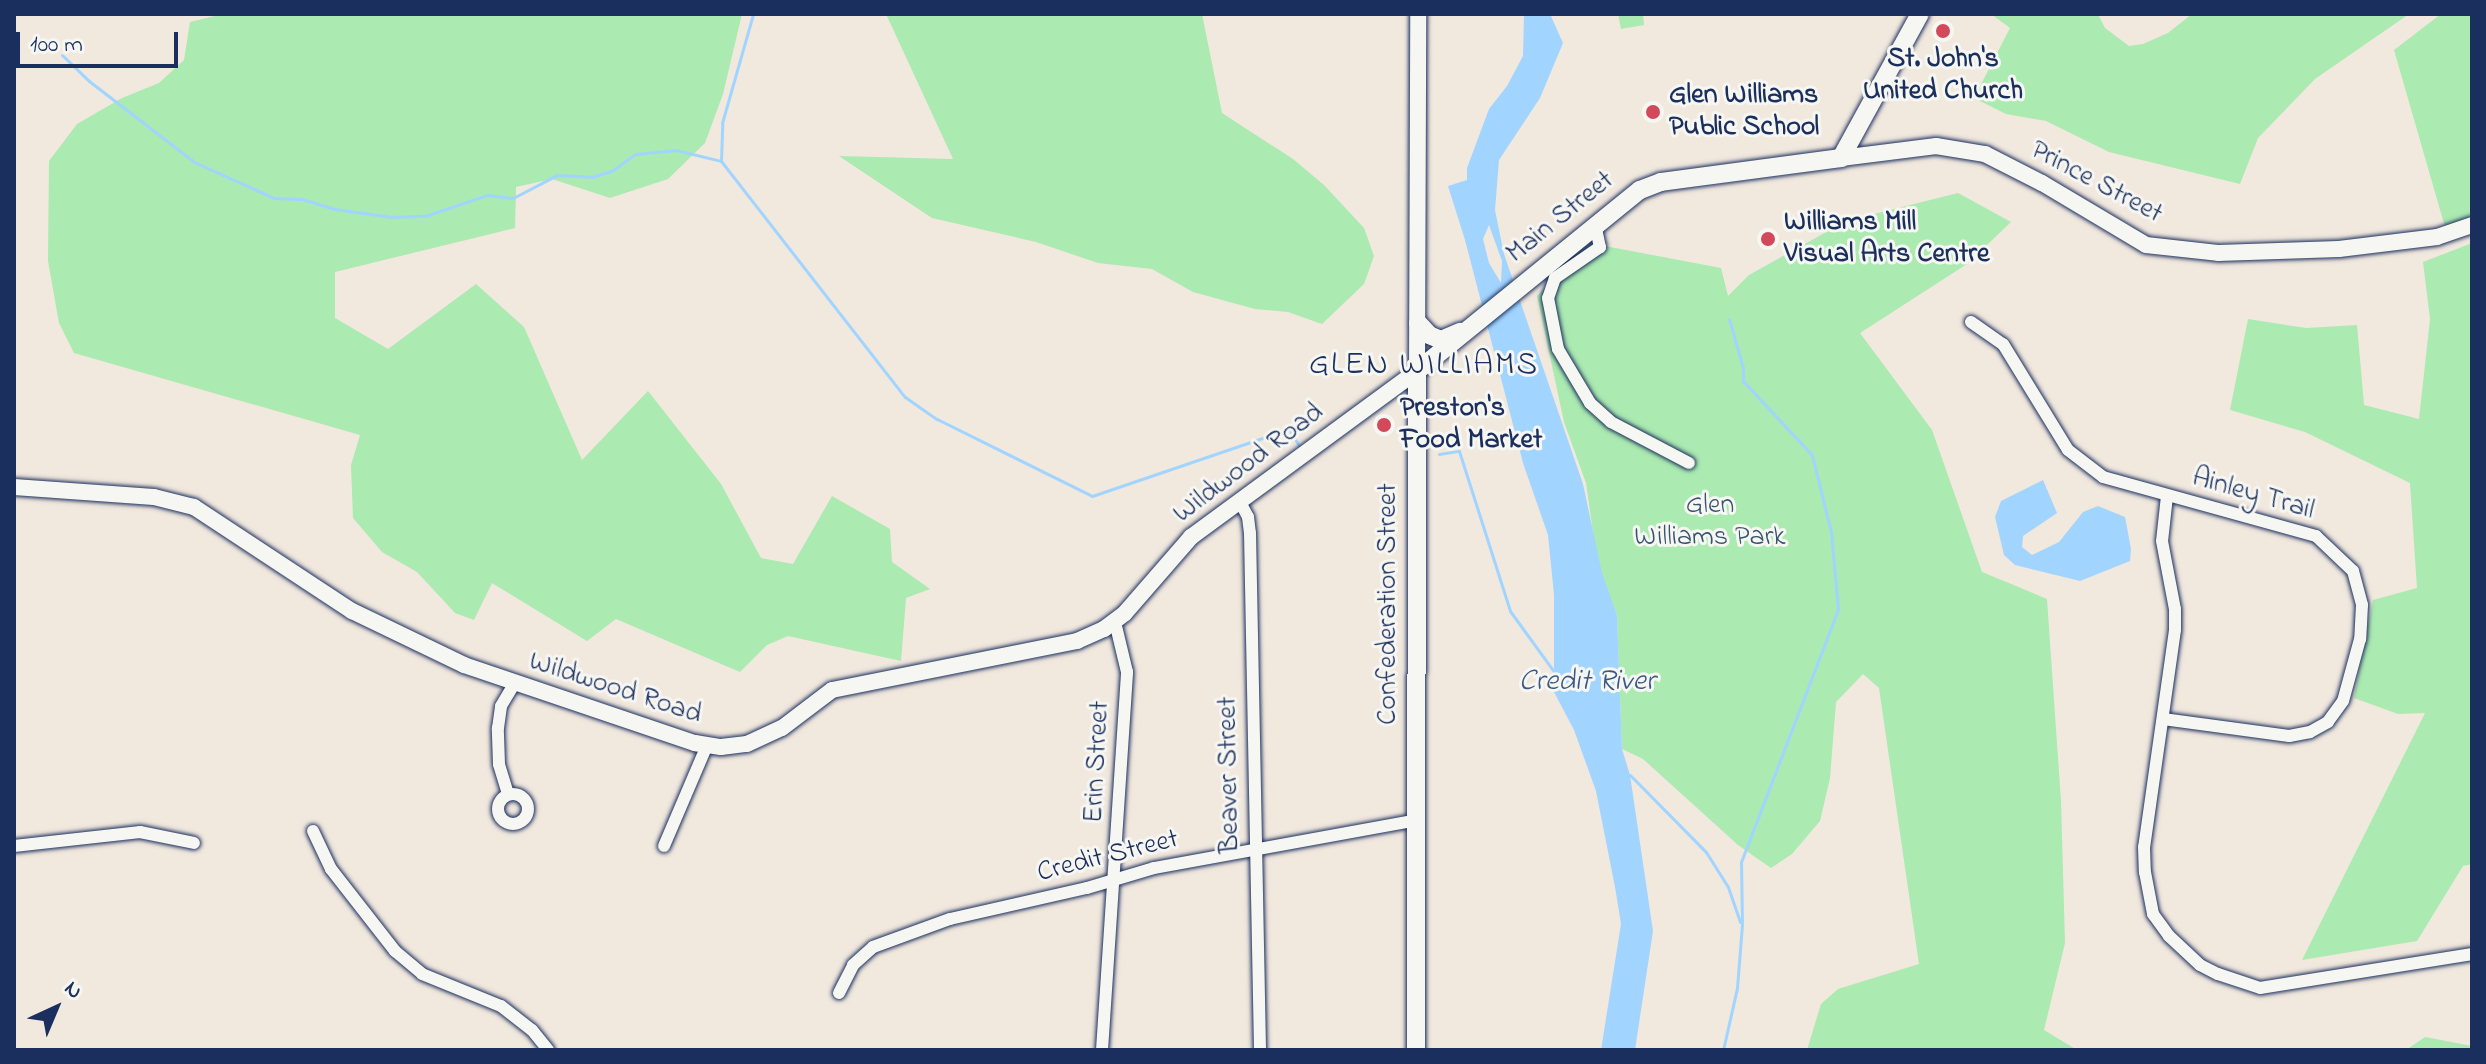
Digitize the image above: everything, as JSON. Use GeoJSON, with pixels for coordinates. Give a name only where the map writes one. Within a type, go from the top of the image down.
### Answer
{"type":"FeatureCollection","features":[{"type":"Feature","properties":{"kind":"main road"},"geometry":{"type":"LineString","coordinates":[[1841,158],[1920,14]]}},
{"type":"Feature","properties":{"kind":"main road","name":"Main Street"},"geometry":{"type":"LineString","coordinates":[[1417,371],[1640,190],[1661,182],[1841,158]]}},
{"type":"Feature","properties":{"kind":"main road"},"geometry":{"type":"LineString","coordinates":[[1418,323],[1429,335],[1441,340],[1475,323]]}},
{"type":"Feature","properties":{"kind":"main road","name":"Confederation Street"},"geometry":{"type":"LineString","coordinates":[[1416,1050],[1417,371]]}},
{"type":"Feature","properties":{"kind":"street","name":"Confederation Street"},"geometry":{"type":"LineString","coordinates":[[1417,371],[1418,14]]}},
{"type":"Feature","properties":{"kind":"street","name":"Prince Street"},"geometry":{"type":"LineString","coordinates":[[1841,158],[1936,146],[1985,154],[2042,183],[2146,245],[2218,253],[2339,249],[2437,237],[2472,225]]}},
{"type":"Feature","properties":{"kind":"street"},"geometry":{"type":"LineString","coordinates":[[1595,224],[1600,247],[1555,278],[1548,298],[1558,349],[1590,403],[1611,422],[1689,463]]}},
{"type":"Feature","properties":{"kind":"street","name":"Ainley Trail"},"geometry":{"type":"LineString","coordinates":[[1971,322],[2003,344],[2068,450],[2103,477],[2316,536],[2353,571],[2362,606],[2360,639],[2343,701],[2328,722],[2310,732],[2289,736],[2163,719]]}},
{"type":"Feature","properties":{"kind":"street","name":"Wildwood Road"},"geometry":{"type":"LineString","coordinates":[[14,487],[154,497],[194,507],[352,611],[464,665],[514,684],[707,745],[747,744],[782,728],[832,690],[1069,644],[1115,622],[1191,537],[1417,371]]}},
{"type":"Feature","properties":{"kind":"street"},"geometry":{"type":"LineString","coordinates":[[2167,496],[2162,541],[2175,609],[2175,630],[2144,847],[2153,914],[2169,936],[2200,965],[2260,988],[2472,954]]}},
{"type":"Feature","properties":{"kind":"street","name":"Beaver Street"},"geometry":{"type":"LineString","coordinates":[[1240,502],[1248,517],[1250,533],[1260,1050]]}},
{"type":"Feature","properties":{"kind":"street","name":"Erin Street"},"geometry":{"type":"LineString","coordinates":[[1102,1050],[1127,672],[1115,622]]}},
{"type":"Feature","properties":{"kind":"street"},"geometry":{"type":"LineString","coordinates":[[508,794],[499,764],[498,728],[501,706],[514,684]]}},
{"type":"Feature","properties":{"kind":"street"},"geometry":{"type":"LineString","coordinates":[[664,846],[707,745]]}},
{"type":"Feature","properties":{"kind":"street","name":"Credit Street"},"geometry":{"type":"LineString","coordinates":[[839,993],[853,965],[889,938],[950,919],[1255,847],[1417,820]]}},
{"type":"Feature","properties":{"kind":"street"},"geometry":{"type":"LineString","coordinates":[[313,831],[331,869],[409,964],[434,981],[501,1006],[532,1030],[548,1050]]}},
{"type":"Feature","properties":{"kind":"street"},"geometry":{"type":"LineString","coordinates":[[14,846],[140,832],[194,843]]}},
{"type":"Feature","properties":{"kind":"green space"},"geometry":{"type":"Polygon","coordinates":[[[223,14],[742,14],[723,94],[705,143],[668,179],[610,198],[552,179],[516,187],[515,228],[335,272],[335,318],[388,349],[476,284],[524,327],[582,460],[648,391],[721,484],[761,558],[793,564],[832,496],[890,529],[892,562],[930,589],[906,598],[901,661],[788,636],[767,645],[740,672],[616,619],[587,641],[492,583],[474,620],[455,613],[417,572],[382,552],[353,518],[351,465],[360,435],[74,353],[59,323],[48,261],[49,161],[77,124],[122,98],[159,83],[184,60],[190,22],[223,14]]]}},
{"type":"Feature","properties":{"kind":"green space"},"geometry":{"type":"Polygon","coordinates":[[[886,14],[1202,14],[1222,113],[1293,159],[1324,185],[1364,228],[1374,256],[1364,284],[1322,324],[1288,312],[1255,309],[1193,292],[1152,269],[1098,263],[1036,242],[932,218],[839,156],[953,159],[886,14]]]}},
{"type":"Feature","properties":{"kind":"green space"},"geometry":{"type":"Polygon","coordinates":[[[1618,14],[1643,14],[1644,25],[1621,29],[1618,14]]]}},
{"type":"Feature","properties":{"kind":"green space"},"geometry":{"type":"Polygon","coordinates":[[[1991,14],[2098,14],[2105,28],[2129,46],[2143,44],[2168,33],[2192,14],[2409,14],[2315,79],[2258,138],[2240,184],[2109,152],[2046,121],[2006,114],[1974,98],[2010,28],[1991,14]]]}},
{"type":"Feature","properties":{"kind":"green space"},"geometry":{"type":"Polygon","coordinates":[[[2441,14],[2472,14],[2472,217],[2445,227],[2394,50],[2441,14]]]}},
{"type":"Feature","properties":{"kind":"green space","name":"Glen Williams Park"},"geometry":{"type":"Polygon","coordinates":[[[1958,193],[2011,222],[1967,264],[1860,333],[1932,430],[1982,572],[2047,599],[2061,801],[2065,943],[2044,1030],[2077,1050],[1807,1050],[1821,1004],[1838,989],[1919,964],[1879,688],[1863,674],[1836,702],[1830,778],[1820,821],[1792,854],[1771,868],[1738,845],[1643,759],[1622,749],[1617,615],[1598,567],[1586,483],[1564,422],[1537,296],[1589,243],[1721,268],[1728,296],[1749,275],[1846,221],[1958,193]]]}},
{"type":"Feature","properties":{"kind":"green space"},"geometry":{"type":"Polygon","coordinates":[[[2472,243],[2472,864],[2463,866],[2417,941],[2302,960],[2425,713],[2398,714],[2354,698],[2373,600],[2417,588],[2410,483],[2305,432],[2230,410],[2248,319],[2306,328],[2357,325],[2364,405],[2419,419],[2430,319],[2423,262],[2472,243]]]}},
{"type":"Feature","properties":{"kind":"green space"},"geometry":{"type":"Polygon","coordinates":[[[2425,1037],[2472,1046],[2472,1050],[2406,1050],[2425,1037]]]}},
{"type":"Feature","properties":{"kind":"water","name":"Credit River"},"geometry":{"type":"Polygon","coordinates":[[[1524,14],[1550,14],[1563,43],[1540,98],[1499,160],[1495,210],[1504,254],[1583,484],[1602,573],[1617,615],[1622,749],[1630,775],[1653,931],[1635,1050],[1601,1050],[1621,924],[1615,887],[1596,791],[1574,730],[1554,692],[1554,595],[1548,535],[1523,463],[1448,186],[1467,180],[1467,168],[1489,109],[1507,86],[1523,56],[1524,14]],[[1489,225],[1483,239],[1489,263],[1501,283],[1502,261],[1489,225]]]}},
{"type":"Feature","properties":{"kind":"water"},"geometry":{"type":"Polygon","coordinates":[[[2043,480],[2057,513],[2023,536],[2022,547],[2032,555],[2059,542],[2083,512],[2098,506],[2125,517],[2130,561],[2080,581],[2015,565],[2004,555],[1995,517],[2001,501],[2043,480]]]}},
{"type":"Feature","properties":{"kind":"waterway"},"geometry":{"type":"LineString","coordinates":[[721,161],[722,123],[753,14]]}},
{"type":"Feature","properties":{"kind":"waterway"},"geometry":{"type":"LineString","coordinates":[[62,55],[89,81],[194,162],[274,198],[302,199],[335,209],[391,217],[425,216],[487,195],[513,198],[557,175],[592,177],[613,170],[635,154],[676,150],[721,161],[905,397],[937,419],[1092,496],[1289,429],[1300,447]]}},
{"type":"Feature","properties":{"kind":"waterway"},"geometry":{"type":"LineString","coordinates":[[1723,1050],[1737,988],[1742,925],[1741,862],[1838,609],[1831,532],[1812,455],[1743,381],[1743,368],[1729,319]]}},
{"type":"Feature","properties":{"kind":"waterway"},"geometry":{"type":"LineString","coordinates":[[1439,454],[1459,451],[1510,611],[1555,673]]}},
{"type":"Feature","properties":{"kind":"waterway"},"geometry":{"type":"LineString","coordinates":[[1630,775],[1706,852],[1728,887],[1740,922]]}},
{"type":"Feature","properties":{"kind":"place","name":"St. John's United Church"},"geometry":{"type":"Point","coordinates":[1943,31]}},
{"type":"Feature","properties":{"kind":"place","name":"Glen Williams Public School"},"geometry":{"type":"Point","coordinates":[1653,112]}},
{"type":"Feature","properties":{"kind":"place","name":"Williams Mill Visual Arts Centre"},"geometry":{"type":"Point","coordinates":[1768,239]}},
{"type":"Feature","properties":{"kind":"place","name":"Preston's Food Market"},"geometry":{"type":"Point","coordinates":[1384,425]}},
{"type":"Feature","properties":{"kind":"district","name":"GLEN WILLIAMS"},"geometry":{"type":"Point","coordinates":[1424,366]}}]}
